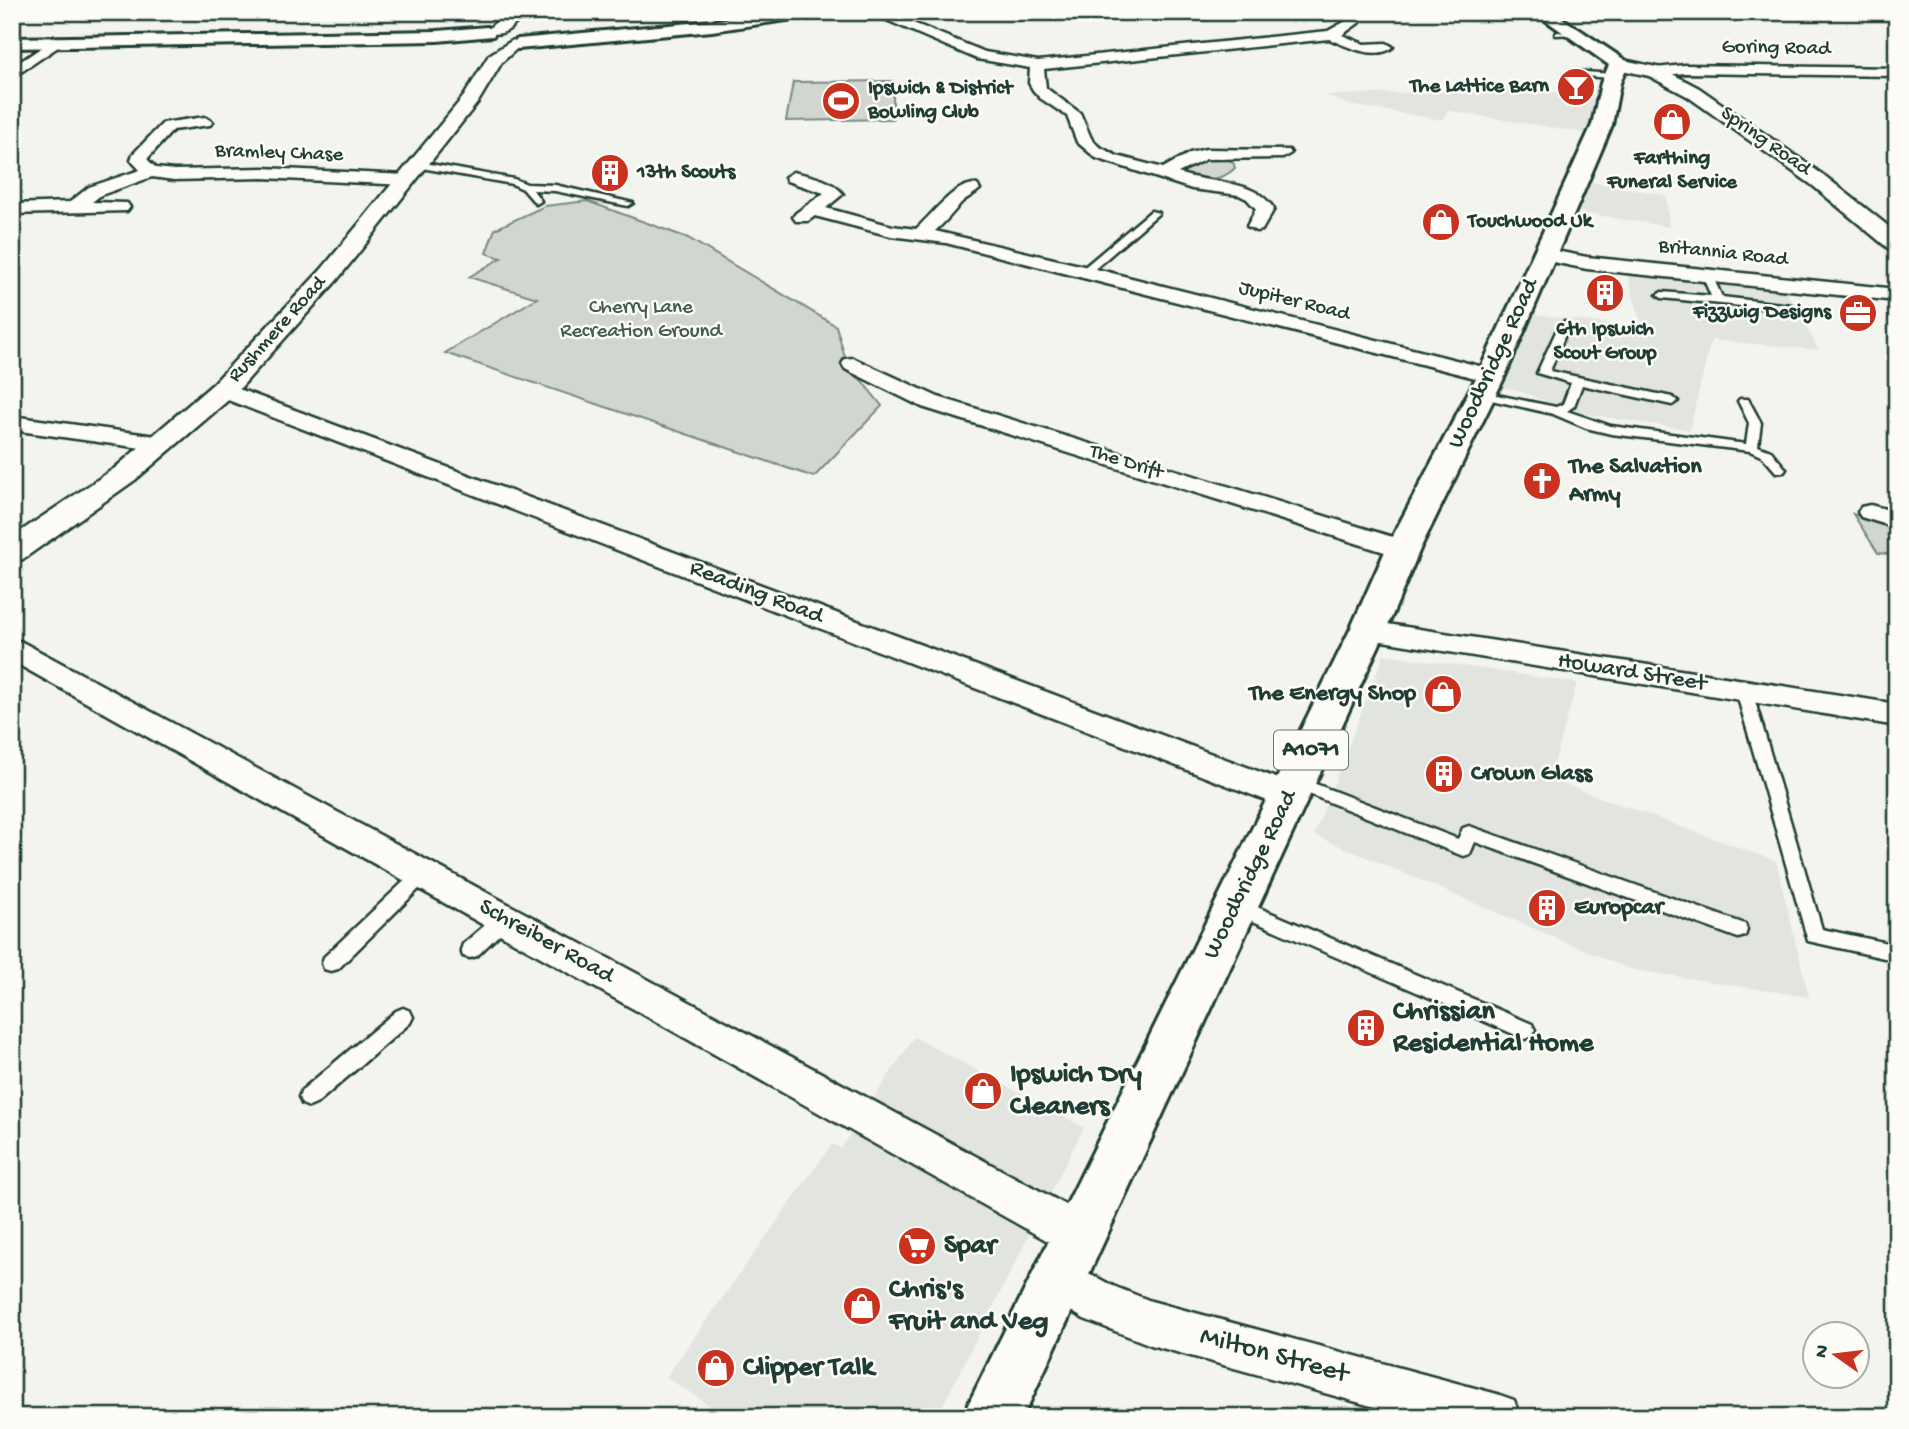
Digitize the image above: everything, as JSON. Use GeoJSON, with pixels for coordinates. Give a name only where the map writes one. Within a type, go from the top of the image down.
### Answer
{"type":"FeatureCollection","features":[{"type":"Feature","properties":{"kind":"main road"},"geometry":{"type":"LineString","coordinates":[[12,43],[613,33],[712,26],[807,12]]}},
{"type":"Feature","properties":{"kind":"main road"},"geometry":{"type":"LineString","coordinates":[[1542,12],[1565,34],[1616,70]]}},
{"type":"Feature","properties":{"kind":"main road","name":"Woodbridge Road"},"geometry":{"type":"LineString","coordinates":[[992,1417],[1292,789],[1403,549],[1487,386],[1602,125],[1616,70]]}},
{"type":"Feature","properties":{"kind":"street"},"geometry":{"type":"LineString","coordinates":[[874,12],[982,57],[1038,65],[1330,35],[1353,22],[1349,12]]}},
{"type":"Feature","properties":{"kind":"street","name":"Rushmere Road"},"geometry":{"type":"LineString","coordinates":[[12,552],[102,491],[163,444],[223,390],[329,275],[472,98],[505,35]]}},
{"type":"Feature","properties":{"kind":"street"},"geometry":{"type":"LineString","coordinates":[[1330,35],[1362,48]]}},
{"type":"Feature","properties":{"kind":"street"},"geometry":{"type":"LineString","coordinates":[[12,74],[56,42]]}},
{"type":"Feature","properties":{"kind":"street"},"geometry":{"type":"LineString","coordinates":[[1344,53],[1362,48],[1386,47]]}},
{"type":"Feature","properties":{"kind":"street"},"geometry":{"type":"LineString","coordinates":[[1038,65],[1035,75],[1039,88],[1045,96],[1077,118],[1081,134],[1092,149],[1112,159],[1200,186],[1235,189],[1256,198],[1265,209],[1256,226]]}},
{"type":"Feature","properties":{"kind":"street","name":"Goring Road"},"geometry":{"type":"LineString","coordinates":[[1655,72],[1697,69],[1897,72]]}},
{"type":"Feature","properties":{"kind":"street","name":"Spring Road"},"geometry":{"type":"LineString","coordinates":[[1616,70],[1655,72],[1693,92],[1772,146],[1897,244]]}},
{"type":"Feature","properties":{"kind":"street","name":"Bramley Chase"},"geometry":{"type":"LineString","coordinates":[[146,125],[168,126],[205,122]]}},
{"type":"Feature","properties":{"kind":"street"},"geometry":{"type":"LineString","coordinates":[[150,172],[139,160],[141,154],[168,126]]}},
{"type":"Feature","properties":{"kind":"street"},"geometry":{"type":"LineString","coordinates":[[1165,174],[1206,153],[1288,152]]}},
{"type":"Feature","properties":{"kind":"street","name":"Bramley Chase"},"geometry":{"type":"LineString","coordinates":[[74,207],[95,191],[150,172],[174,175],[412,173]]}},
{"type":"Feature","properties":{"kind":"street","name":"Jupiter Road"},"geometry":{"type":"LineString","coordinates":[[793,177],[832,190],[834,194],[807,214],[891,231],[921,234],[1085,272],[1487,386]]}},
{"type":"Feature","properties":{"kind":"street"},"geometry":{"type":"LineString","coordinates":[[921,234],[949,209],[949,204],[971,189]]}},
{"type":"Feature","properties":{"kind":"street"},"geometry":{"type":"LineString","coordinates":[[12,209],[121,207]]}},
{"type":"Feature","properties":{"kind":"street","name":"Britannia Road"},"geometry":{"type":"LineString","coordinates":[[1545,255],[1587,263],[1897,295]]}},
{"type":"Feature","properties":{"kind":"street","name":"The Drift"},"geometry":{"type":"LineString","coordinates":[[853,364],[930,402],[1403,549]]}},
{"type":"Feature","properties":{"kind":"street","name":"Reading Road"},"geometry":{"type":"LineString","coordinates":[[223,390],[1292,789]]}},
{"type":"Feature","properties":{"kind":"street"},"geometry":{"type":"LineString","coordinates":[[12,423],[163,444]]}},
{"type":"Feature","properties":{"kind":"street"},"geometry":{"type":"LineString","coordinates":[[1870,512],[1897,520]]}},
{"type":"Feature","properties":{"kind":"street","name":"Howard Street"},"geometry":{"type":"LineString","coordinates":[[1367,630],[1897,715]]}},
{"type":"Feature","properties":{"kind":"street","name":"Schreiber Road"},"geometry":{"type":"LineString","coordinates":[[12,649],[1079,1235]]}},
{"type":"Feature","properties":{"kind":"street","name":"Milton Street"},"geometry":{"type":"LineString","coordinates":[[1058,1279],[1100,1303],[1151,1323],[1497,1417]]}},
{"type":"Feature","properties":{"kind":"lane"},"geometry":{"type":"LineString","coordinates":[[1572,73],[1616,70]]}},
{"type":"Feature","properties":{"kind":"lane"},"geometry":{"type":"LineString","coordinates":[[412,173],[514,182],[526,187],[555,188],[628,203]]}},
{"type":"Feature","properties":{"kind":"lane"},"geometry":{"type":"LineString","coordinates":[[526,187],[536,201]]}},
{"type":"Feature","properties":{"kind":"lane"},"geometry":{"type":"LineString","coordinates":[[1085,272],[1154,213]]}},
{"type":"Feature","properties":{"kind":"lane"},"geometry":{"type":"LineString","coordinates":[[1707,275],[1718,300]]}},
{"type":"Feature","properties":{"kind":"lane"},"geometry":{"type":"LineString","coordinates":[[1662,295],[1791,308]]}},
{"type":"Feature","properties":{"kind":"lane"},"geometry":{"type":"LineString","coordinates":[[1564,325],[1543,373],[1672,401]]}},
{"type":"Feature","properties":{"kind":"lane"},"geometry":{"type":"LineString","coordinates":[[1557,411],[1568,406],[1577,382]]}},
{"type":"Feature","properties":{"kind":"lane"},"geometry":{"type":"LineString","coordinates":[[1487,386],[1590,425],[1611,430],[1752,447],[1767,454],[1780,469]]}},
{"type":"Feature","properties":{"kind":"lane"},"geometry":{"type":"LineString","coordinates":[[1744,401],[1755,423],[1752,447]]}},
{"type":"Feature","properties":{"kind":"lane"},"geometry":{"type":"LineString","coordinates":[[1744,691],[1815,935],[1893,952]]}},
{"type":"Feature","properties":{"kind":"lane"},"geometry":{"type":"LineString","coordinates":[[1292,789],[1464,849],[1469,833],[1738,930]]}},
{"type":"Feature","properties":{"kind":"lane"},"geometry":{"type":"LineString","coordinates":[[331,963],[422,875]]}},
{"type":"Feature","properties":{"kind":"lane"},"geometry":{"type":"LineString","coordinates":[[1236,906],[1525,1030]]}},
{"type":"Feature","properties":{"kind":"lane"},"geometry":{"type":"LineString","coordinates":[[470,950],[504,919]]}},
{"type":"Feature","properties":{"kind":"lane"},"geometry":{"type":"LineString","coordinates":[[309,1097],[403,1017]]}},
{"type":"Feature","properties":{"kind":"shaded area"},"geometry":{"type":"Polygon","coordinates":[[[1515,87],[1602,99],[1591,134],[1448,111],[1442,120],[1349,105],[1325,95],[1443,92],[1515,87]]]}},
{"type":"Feature","properties":{"kind":"shaded area"},"geometry":{"type":"Polygon","coordinates":[[[1591,182],[1666,195],[1669,227],[1578,212],[1591,182]]]}},
{"type":"Feature","properties":{"kind":"shaded area"},"geometry":{"type":"Polygon","coordinates":[[[1627,273],[1785,289],[1819,350],[1711,340],[1690,430],[1572,412],[1514,389],[1487,385],[1520,313],[1642,328],[1627,273]]]}},
{"type":"Feature","properties":{"kind":"shaded area"},"geometry":{"type":"Polygon","coordinates":[[[1384,654],[1577,683],[1550,779],[1776,861],[1809,997],[1629,969],[1314,835],[1384,654]]]}},
{"type":"Feature","properties":{"kind":"shaded area"},"geometry":{"type":"Polygon","coordinates":[[[914,1037],[1084,1127],[937,1417],[727,1417],[666,1377],[832,1144],[841,1148],[914,1037]]]}},
{"type":"Feature","properties":{"kind":"green space","name":"Ipswich & District Bowling Club"},"geometry":{"type":"Polygon","coordinates":[[[893,81],[893,119],[786,121],[793,82],[893,81]]]}},
{"type":"Feature","properties":{"kind":"green space"},"geometry":{"type":"Polygon","coordinates":[[[1222,157],[1233,162],[1235,168],[1224,176],[1204,179],[1183,174],[1187,167],[1202,160],[1222,157]]]}},
{"type":"Feature","properties":{"kind":"green space","name":"Cherry Lane Recreation Ground"},"geometry":{"type":"Polygon","coordinates":[[[587,201],[688,238],[836,326],[846,361],[882,406],[814,477],[445,353],[537,298],[469,277],[501,258],[486,253],[495,229],[545,206],[587,201]]]}},
{"type":"Feature","properties":{"kind":"green space"},"geometry":{"type":"Polygon","coordinates":[[[1853,514],[1897,530],[1897,555],[1878,553],[1853,514]]]}},
{"type":"Feature","properties":{"kind":"place","name":"The Lattice Barn"},"geometry":{"type":"Point","coordinates":[1576,87]}},
{"type":"Feature","properties":{"kind":"place","name":"Ipswich & District Bowling Club"},"geometry":{"type":"Point","coordinates":[841,101]}},
{"type":"Feature","properties":{"kind":"place","name":"Farthing Funeral Service"},"geometry":{"type":"Point","coordinates":[1672,122]}},
{"type":"Feature","properties":{"kind":"place","name":"13th Scouts"},"geometry":{"type":"Point","coordinates":[610,173]}},
{"type":"Feature","properties":{"kind":"place","name":"Touchwood Uk"},"geometry":{"type":"Point","coordinates":[1441,222]}},
{"type":"Feature","properties":{"kind":"place","name":"6th Ipswich Scout Group"},"geometry":{"type":"Point","coordinates":[1605,293]}},
{"type":"Feature","properties":{"kind":"place","name":"Fizzwig Designs"},"geometry":{"type":"Point","coordinates":[1858,313]}},
{"type":"Feature","properties":{"kind":"place","name":"The Salvation Army"},"geometry":{"type":"Point","coordinates":[1542,481]}},
{"type":"Feature","properties":{"kind":"place","name":"The Energy Shop"},"geometry":{"type":"Point","coordinates":[1443,694]}},
{"type":"Feature","properties":{"kind":"place","name":"Crown Glass"},"geometry":{"type":"Point","coordinates":[1444,774]}},
{"type":"Feature","properties":{"kind":"place","name":"Europcar"},"geometry":{"type":"Point","coordinates":[1547,908]}},
{"type":"Feature","properties":{"kind":"place","name":"Chrissian Residential Home"},"geometry":{"type":"Point","coordinates":[1366,1028]}},
{"type":"Feature","properties":{"kind":"place","name":"Ipswich Dry Cleaners"},"geometry":{"type":"Point","coordinates":[983,1091]}},
{"type":"Feature","properties":{"kind":"place","name":"Spar"},"geometry":{"type":"Point","coordinates":[917,1246]}},
{"type":"Feature","properties":{"kind":"place","name":"Chris's Fruit and Veg"},"geometry":{"type":"Point","coordinates":[862,1306]}},
{"type":"Feature","properties":{"kind":"place","name":"Clipper Talk"},"geometry":{"type":"Point","coordinates":[716,1368]}}]}
